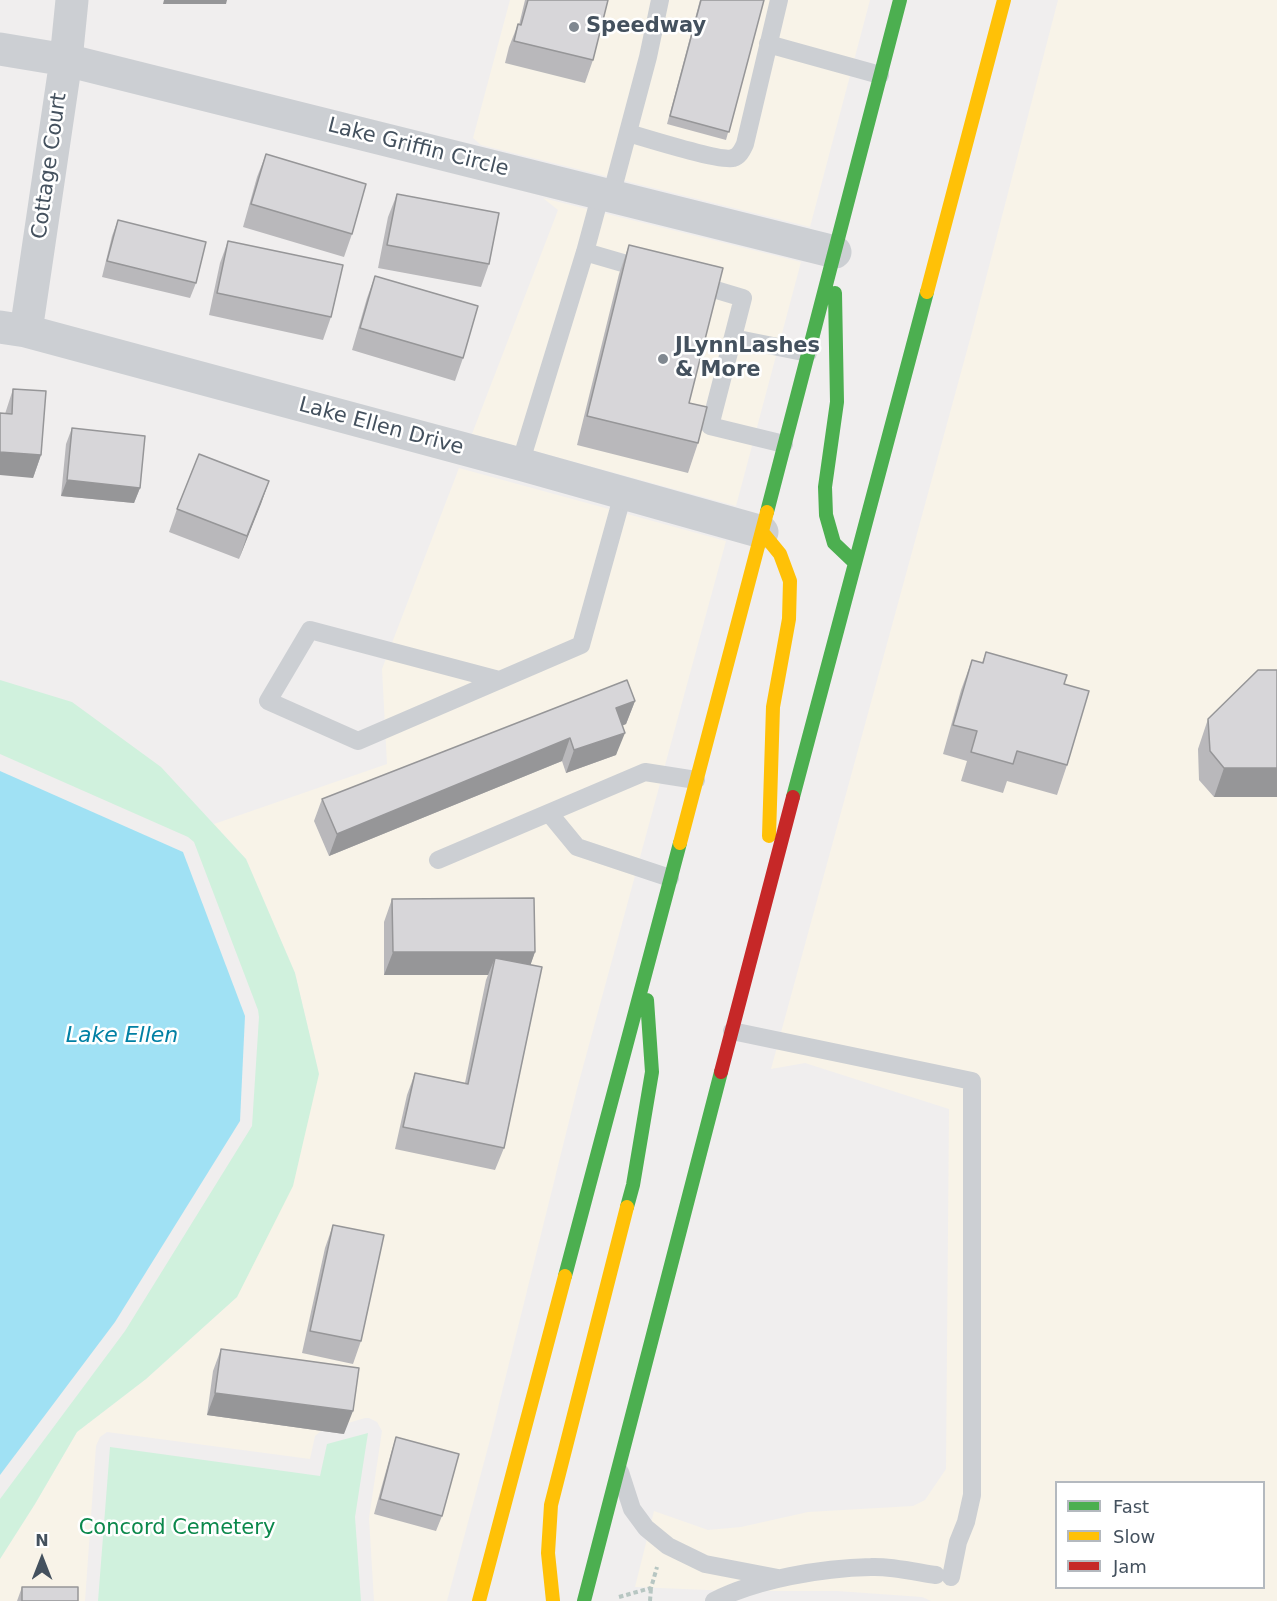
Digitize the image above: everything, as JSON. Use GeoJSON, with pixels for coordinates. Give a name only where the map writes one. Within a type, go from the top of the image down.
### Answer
{"type":"FeatureCollection","features":[{"type":"Feature","properties":{"kind":"main road"},"geometry":{"type":"LineString","coordinates":[[480,1601],[900,0]]}},
{"type":"Feature","properties":{"kind":"main road"},"geometry":{"type":"LineString","coordinates":[[584,1601],[767,895],[1004,0]]}},
{"type":"Feature","properties":{"kind":"main road"},"geometry":{"type":"LineString","coordinates":[[835,252],[837,402],[825,487],[826,515],[834,543],[855,563]]}},
{"type":"Feature","properties":{"kind":"main road"},"geometry":{"type":"LineString","coordinates":[[762,532],[780,554],[790,581],[789,619],[773,707],[767,895]]}},
{"type":"Feature","properties":{"kind":"main road"},"geometry":{"type":"LineString","coordinates":[[553,1601],[550,1585],[548,1534],[551,1505],[633,1185],[652,1072],[645,974]]}},
{"type":"Feature","properties":{"kind":"street","name":"Cottage Court"},"geometry":{"type":"LineString","coordinates":[[13,329],[66,60],[72,0]]}},
{"type":"Feature","properties":{"kind":"street","name":"Lake Griffin Circle"},"geometry":{"type":"LineString","coordinates":[[0,49],[66,60],[835,252]]}},
{"type":"Feature","properties":{"kind":"street","name":"Lake Ellen Drive"},"geometry":{"type":"LineString","coordinates":[[13,329],[520,464],[762,532]]}},
{"type":"Feature","properties":{"kind":"lane"},"geometry":{"type":"LineString","coordinates":[[520,464],[585,252],[628,133],[660,0]]}},
{"type":"Feature","properties":{"kind":"lane"},"geometry":{"type":"LineString","coordinates":[[628,133],[716,158],[732,159],[740,154],[745,144],[779,0]]}},
{"type":"Feature","properties":{"kind":"lane"},"geometry":{"type":"LineString","coordinates":[[768,44],[880,75]]}},
{"type":"Feature","properties":{"kind":"lane"},"geometry":{"type":"LineString","coordinates":[[585,252],[742,298],[710,426],[784,444]]}},
{"type":"Feature","properties":{"kind":"lane"},"geometry":{"type":"LineString","coordinates":[[733,338],[808,353]]}},
{"type":"Feature","properties":{"kind":"lane"},"geometry":{"type":"LineString","coordinates":[[499,680],[310,630],[268,701],[358,741],[581,645],[623,494]]}},
{"type":"Feature","properties":{"kind":"lane"},"geometry":{"type":"LineString","coordinates":[[438,860],[645,772],[696,780]]}},
{"type":"Feature","properties":{"kind":"lane"},"geometry":{"type":"LineString","coordinates":[[549,813],[577,846],[670,878]]}},
{"type":"Feature","properties":{"kind":"lane"},"geometry":{"type":"LineString","coordinates":[[714,1601],[780,1578],[830,1570],[873,1566],[943,1576],[966,1522],[972,1495],[972,1082],[732,1031]]}},
{"type":"Feature","properties":{"kind":"lane"},"geometry":{"type":"LineString","coordinates":[[618,1466],[632,1509],[646,1528],[668,1546],[705,1564],[780,1578]]}},
{"type":"Feature","properties":{"kind":"path"},"geometry":{"type":"LineString","coordinates":[[650,1601],[651,1588],[658,1565]]}},
{"type":"Feature","properties":{"kind":"path"},"geometry":{"type":"LineString","coordinates":[[615,1598],[651,1588]]}},
{"type":"Feature","properties":{"kind":"shaded area"},"geometry":{"type":"Polygon","coordinates":[[[510,0],[870,0],[810,227],[481,145],[473,138],[510,0]]]}},
{"type":"Feature","properties":{"kind":"shaded area"},"geometry":{"type":"Polygon","coordinates":[[[1058,0],[1277,0],[1277,1601],[931,1601],[922,1597],[837,1591],[732,1591],[635,1587],[654,1511],[708,1530],[741,1527],[808,1512],[913,1506],[925,1500],[946,1469],[949,1109],[805,1063],[771,1069],[972,332],[1058,0]]]}},
{"type":"Feature","properties":{"kind":"shaded area"},"geometry":{"type":"Polygon","coordinates":[[[543,198],[801,262],[736,506],[472,434],[558,210],[543,198]]]}},
{"type":"Feature","properties":{"kind":"shaded area"},"geometry":{"type":"Polygon","coordinates":[[[459,468],[726,541],[577,1089],[491,1436],[447,1601],[374,1601],[369,1518],[382,1431],[377,1422],[365,1418],[321,1431],[315,1436],[310,1459],[107,1432],[100,1437],[96,1446],[85,1601],[0,1601],[0,1559],[77,1432],[146,1379],[237,1297],[319,1074],[295,973],[246,859],[214,824],[387,764],[382,669],[459,468]]]}},
{"type":"Feature","properties":{"kind":"green space"},"geometry":{"type":"Polygon","coordinates":[[[0,680],[72,702],[161,767],[246,859],[295,973],[319,1074],[293,1186],[237,1297],[146,1379],[77,1432],[0,1559],[0,1499],[125,1331],[252,1126],[259,1017],[194,842],[188,837],[0,754],[0,680]]]}},
{"type":"Feature","properties":{"kind":"green space","name":"Concord Cemetery"},"geometry":{"type":"Polygon","coordinates":[[[368,1433],[355,1517],[361,1601],[98,1601],[110,1447],[320,1476],[327,1444],[368,1433]]]}},
{"type":"Feature","properties":{"kind":"water","name":"Lake Ellen"},"geometry":{"type":"Polygon","coordinates":[[[0,771],[183,852],[245,1016],[240,1121],[115,1322],[0,1475],[0,771]]]}},
{"type":"Feature","properties":{"kind":"building"},"geometry":{"type":"Polygon","coordinates":[[[528,0],[608,0],[593,60],[514,41],[528,0]]]}},
{"type":"Feature","properties":{"kind":"building"},"geometry":{"type":"Polygon","coordinates":[[[701,0],[764,0],[729,132],[670,116],[701,0]]]}},
{"type":"Feature","properties":{"kind":"building"},"geometry":{"type":"Polygon","coordinates":[[[266,154],[366,184],[352,234],[251,204],[266,154]]]}},
{"type":"Feature","properties":{"kind":"building"},"geometry":{"type":"Polygon","coordinates":[[[397,194],[499,213],[489,264],[387,245],[397,194]]]}},
{"type":"Feature","properties":{"kind":"building"},"geometry":{"type":"Polygon","coordinates":[[[118,220],[206,242],[196,283],[107,261],[118,220]]]}},
{"type":"Feature","properties":{"kind":"building"},"geometry":{"type":"Polygon","coordinates":[[[228,241],[343,265],[331,317],[217,293],[228,241]]]}},
{"type":"Feature","properties":{"kind":"building"},"geometry":{"type":"Polygon","coordinates":[[[629,245],[723,268],[689,403],[707,407],[698,443],[587,416],[629,245]]]}},
{"type":"Feature","properties":{"kind":"building"},"geometry":{"type":"Polygon","coordinates":[[[375,276],[478,306],[463,358],[360,328],[375,276]]]}},
{"type":"Feature","properties":{"kind":"building"},"geometry":{"type":"Polygon","coordinates":[[[13,389],[46,391],[41,455],[0,452],[0,413],[12,414],[13,389]]]}},
{"type":"Feature","properties":{"kind":"building"},"geometry":{"type":"Polygon","coordinates":[[[72,428],[145,436],[140,488],[67,480],[72,428]]]}},
{"type":"Feature","properties":{"kind":"building"},"geometry":{"type":"Polygon","coordinates":[[[199,454],[269,481],[247,536],[177,509],[199,454]]]}},
{"type":"Feature","properties":{"kind":"building"},"geometry":{"type":"Polygon","coordinates":[[[986,652],[1067,675],[1064,684],[1089,691],[1067,765],[1017,751],[1013,764],[971,752],[977,731],[953,725],[972,660],[983,663],[986,652]]]}},
{"type":"Feature","properties":{"kind":"building"},"geometry":{"type":"Polygon","coordinates":[[[1258,670],[1277,670],[1277,768],[1224,768],[1210,751],[1208,719],[1258,670]]]}},
{"type":"Feature","properties":{"kind":"building"},"geometry":{"type":"Polygon","coordinates":[[[627,680],[635,701],[616,708],[625,733],[574,750],[570,738],[337,834],[322,799],[627,680]]]}},
{"type":"Feature","properties":{"kind":"building"},"geometry":{"type":"Polygon","coordinates":[[[534,898],[535,952],[393,952],[392,899],[534,898]]]}},
{"type":"Feature","properties":{"kind":"building"},"geometry":{"type":"Polygon","coordinates":[[[495,958],[542,967],[504,1148],[403,1127],[415,1073],[468,1084],[495,958]]]}},
{"type":"Feature","properties":{"kind":"building"},"geometry":{"type":"Polygon","coordinates":[[[333,1225],[384,1235],[361,1341],[310,1331],[333,1225]]]}},
{"type":"Feature","properties":{"kind":"building"},"geometry":{"type":"Polygon","coordinates":[[[221,1349],[359,1368],[353,1411],[215,1393],[221,1349]]]}},
{"type":"Feature","properties":{"kind":"building"},"geometry":{"type":"Polygon","coordinates":[[[396,1437],[459,1454],[442,1516],[380,1499],[396,1437]]]}},
{"type":"Feature","properties":{"kind":"building"},"geometry":{"type":"Polygon","coordinates":[[[22,1587],[78,1587],[78,1601],[22,1601],[22,1587]]]}},
{"type":"Feature","properties":{"kind":"traffic: fast"},"geometry":{"type":"LineString","coordinates":[[767,512],[900,0]]}},
{"type":"Feature","properties":{"kind":"traffic: fast"},"geometry":{"type":"LineString","coordinates":[[793,797],[927,292]]}},
{"type":"Feature","properties":{"kind":"traffic: fast"},"geometry":{"type":"LineString","coordinates":[[835,293],[837,402],[825,487],[826,515],[834,543],[855,563]]}},
{"type":"Feature","properties":{"kind":"traffic: fast"},"geometry":{"type":"LineString","coordinates":[[565,1276],[680,843]]}},
{"type":"Feature","properties":{"kind":"traffic: fast"},"geometry":{"type":"LineString","coordinates":[[627,1207],[633,1185],[652,1072],[647,1000]]}},
{"type":"Feature","properties":{"kind":"traffic: fast"},"geometry":{"type":"LineString","coordinates":[[584,1601],[721,1072]]}},
{"type":"Feature","properties":{"kind":"traffic: slow"},"geometry":{"type":"LineString","coordinates":[[927,292],[1004,0]]}},
{"type":"Feature","properties":{"kind":"traffic: slow"},"geometry":{"type":"LineString","coordinates":[[680,843],[767,512]]}},
{"type":"Feature","properties":{"kind":"traffic: slow"},"geometry":{"type":"LineString","coordinates":[[762,532],[780,554],[790,581],[789,619],[773,707],[769,836]]}},
{"type":"Feature","properties":{"kind":"traffic: slow"},"geometry":{"type":"LineString","coordinates":[[553,1601],[548,1553],[551,1505],[627,1207]]}},
{"type":"Feature","properties":{"kind":"traffic: slow"},"geometry":{"type":"LineString","coordinates":[[479,1601],[565,1276]]}},
{"type":"Feature","properties":{"kind":"traffic: jam"},"geometry":{"type":"LineString","coordinates":[[721,1072],[793,797]]}},
{"type":"Feature","properties":{"kind":"place","name":"Speedway"},"geometry":{"type":"Point","coordinates":[574,27]}},
{"type":"Feature","properties":{"kind":"place","name":"JLynnLashes & More"},"geometry":{"type":"Point","coordinates":[663,359]}}]}
